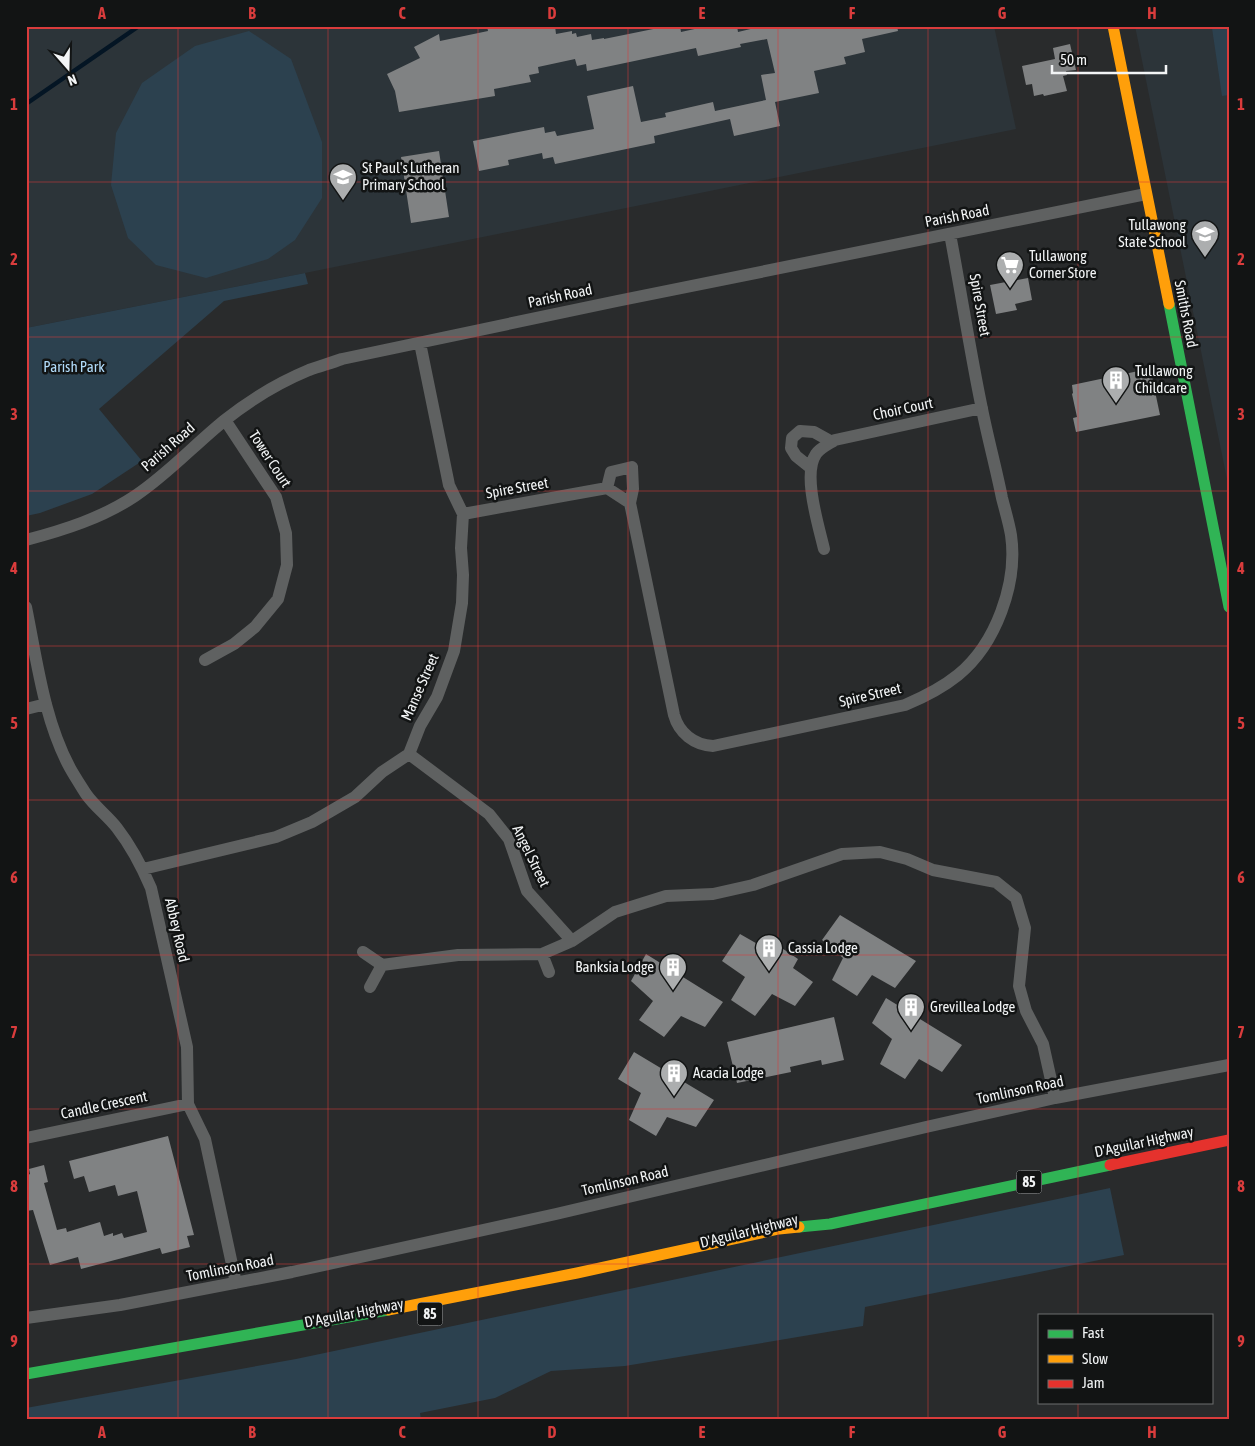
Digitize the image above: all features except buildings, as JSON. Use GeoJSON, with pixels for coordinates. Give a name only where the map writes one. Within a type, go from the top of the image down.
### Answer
{"type":"FeatureCollection","features":[{"type":"Feature","properties":{"kind":"main road","name":"Smiths Road"},"geometry":{"type":"LineString","coordinates":[[1113,26],[1229,607]]}},
{"type":"Feature","properties":{"kind":"main road","name":"D'Aguilar Highway"},"geometry":{"type":"LineString","coordinates":[[26,1374],[360,1315],[779,1230],[830,1224],[1229,1140]]}},
{"type":"Feature","properties":{"kind":"main road","name":"D'Aguilar Highway"},"geometry":{"type":"LineString","coordinates":[[780,1241],[830,1224]]}},
{"type":"Feature","properties":{"kind":"street","name":"Parish Road"},"geometry":{"type":"LineString","coordinates":[[26,540],[98,517],[133,497],[164,475],[225,420],[270,389],[310,370],[342,359],[617,301],[1146,194]]}},
{"type":"Feature","properties":{"kind":"street","name":"Spire Street"},"geometry":{"type":"LineString","coordinates":[[463,514],[607,488],[611,472],[632,468],[633,490],[630,503],[674,715],[677,725],[689,738],[698,744],[713,746],[905,705],[924,697],[959,674],[981,650],[1002,610],[1009,587],[1012,559],[1011,536],[982,408],[950,234]]}},
{"type":"Feature","properties":{"kind":"street","name":"Manse Street"},"geometry":{"type":"LineString","coordinates":[[409,754],[420,726],[437,697],[454,651],[462,603],[463,575],[461,548],[463,514],[450,485],[420,343]]}},
{"type":"Feature","properties":{"kind":"street","name":"Choir Court"},"geometry":{"type":"LineString","coordinates":[[811,468],[816,454],[835,440],[982,408]]}},
{"type":"Feature","properties":{"kind":"street","name":"Tower Court"},"geometry":{"type":"LineString","coordinates":[[205,660],[234,644],[256,627],[278,599],[286,565],[286,533],[276,497],[225,420]]}},
{"type":"Feature","properties":{"kind":"street"},"geometry":{"type":"LineString","coordinates":[[824,549],[812,496],[811,468],[796,456],[791,448],[792,438],[800,431],[814,432],[832,442]]}},
{"type":"Feature","properties":{"kind":"street"},"geometry":{"type":"LineString","coordinates":[[607,488],[630,503]]}},
{"type":"Feature","properties":{"kind":"street","name":"Abbey Road"},"geometry":{"type":"LineString","coordinates":[[26,608],[46,704],[58,743],[71,770],[87,795],[118,829],[151,888],[186,1047],[188,1104],[205,1139],[236,1283]]}},
{"type":"Feature","properties":{"kind":"street"},"geometry":{"type":"LineString","coordinates":[[26,709],[46,704]]}},
{"type":"Feature","properties":{"kind":"street"},"geometry":{"type":"LineString","coordinates":[[142,869],[276,837],[312,822],[355,797],[382,772],[409,754]]}},
{"type":"Feature","properties":{"kind":"street","name":"Angel Street"},"geometry":{"type":"LineString","coordinates":[[409,754],[489,814],[509,839],[527,891],[572,941]]}},
{"type":"Feature","properties":{"kind":"street"},"geometry":{"type":"LineString","coordinates":[[363,952],[382,965],[458,954],[542,954],[572,941],[615,912],[666,896],[712,894],[753,885],[842,854],[880,852],[907,859],[933,870],[996,882],[1016,898],[1025,928],[1019,986],[1026,1011],[1043,1044],[1055,1098]]}},
{"type":"Feature","properties":{"kind":"street"},"geometry":{"type":"LineString","coordinates":[[542,954],[549,972]]}},
{"type":"Feature","properties":{"kind":"street"},"geometry":{"type":"LineString","coordinates":[[370,987],[382,965]]}},
{"type":"Feature","properties":{"kind":"street","name":"Tomlinson Road"},"geometry":{"type":"LineString","coordinates":[[26,1318],[120,1305],[292,1272],[556,1214],[1055,1098],[1229,1065]]}},
{"type":"Feature","properties":{"kind":"street","name":"Candle Crescent"},"geometry":{"type":"LineString","coordinates":[[26,1138],[188,1104]]}},
{"type":"Feature","properties":{"kind":"shaded area","name":"St Paul's Lutheran Primary School"},"geometry":{"type":"Polygon","coordinates":[[[26,26],[994,26],[1016,129],[26,328],[26,26]]]}},
{"type":"Feature","properties":{"kind":"shaded area","name":"Tullawong State School"},"geometry":{"type":"Polygon","coordinates":[[[1135,26],[1229,26],[1229,489],[1135,26]]]}},
{"type":"Feature","properties":{"kind":"green space"},"geometry":{"type":"Polygon","coordinates":[[[1229,26],[1229,95],[1222,96],[1212,28],[1229,26]]]}},
{"type":"Feature","properties":{"kind":"green space"},"geometry":{"type":"Polygon","coordinates":[[[249,31],[291,59],[322,142],[322,198],[295,240],[268,259],[206,278],[156,265],[128,238],[111,185],[116,133],[142,83],[195,46],[249,31]]]}},
{"type":"Feature","properties":{"kind":"green space","name":"Parish Park"},"geometry":{"type":"Polygon","coordinates":[[[305,273],[308,284],[224,301],[99,409],[142,461],[92,494],[40,513],[26,516],[26,328],[305,273]]]}},
{"type":"Feature","properties":{"kind":"green space"},"geometry":{"type":"Polygon","coordinates":[[[1110,1188],[1124,1255],[865,1307],[863,1326],[625,1366],[551,1371],[495,1398],[420,1413],[421,1420],[26,1420],[26,1408],[296,1359],[1110,1188]]]}},
{"type":"Feature","properties":{"kind":"waterway"},"geometry":{"type":"LineString","coordinates":[[26,104],[139,26]]}},
{"type":"Feature","properties":{"kind":"traffic: fast"},"geometry":{"type":"LineString","coordinates":[[1169,304],[1229,607]]}},
{"type":"Feature","properties":{"kind":"traffic: fast"},"geometry":{"type":"LineString","coordinates":[[799,1227],[830,1224],[1110,1165]]}},
{"type":"Feature","properties":{"kind":"traffic: fast"},"geometry":{"type":"LineString","coordinates":[[26,1374],[388,1310]]}},
{"type":"Feature","properties":{"kind":"traffic: slow"},"geometry":{"type":"LineString","coordinates":[[1113,26],[1169,304]]}},
{"type":"Feature","properties":{"kind":"traffic: slow"},"geometry":{"type":"LineString","coordinates":[[388,1310],[577,1273],[779,1229],[799,1227]]}},
{"type":"Feature","properties":{"kind":"traffic: jam"},"geometry":{"type":"LineString","coordinates":[[1110,1165],[1229,1140]]}},
{"type":"Feature","properties":{"kind":"place","name":"St Paul's Lutheran Primary School"},"geometry":{"type":"Point","coordinates":[343,201]}},
{"type":"Feature","properties":{"kind":"place","name":"Tullawong State School"},"geometry":{"type":"Point","coordinates":[1205,258]}},
{"type":"Feature","properties":{"kind":"place","name":"Tullawong Corner Store"},"geometry":{"type":"Point","coordinates":[1010,289]}},
{"type":"Feature","properties":{"kind":"place","name":"Tullawong Childcare"},"geometry":{"type":"Point","coordinates":[1116,404]}},
{"type":"Feature","properties":{"kind":"place","name":"Cassia Lodge"},"geometry":{"type":"Point","coordinates":[769,972]}},
{"type":"Feature","properties":{"kind":"place","name":"Banksia Lodge"},"geometry":{"type":"Point","coordinates":[673,991]}},
{"type":"Feature","properties":{"kind":"place","name":"Grevillea Lodge"},"geometry":{"type":"Point","coordinates":[911,1031]}},
{"type":"Feature","properties":{"kind":"place","name":"Acacia Lodge"},"geometry":{"type":"Point","coordinates":[674,1097]}}]}
